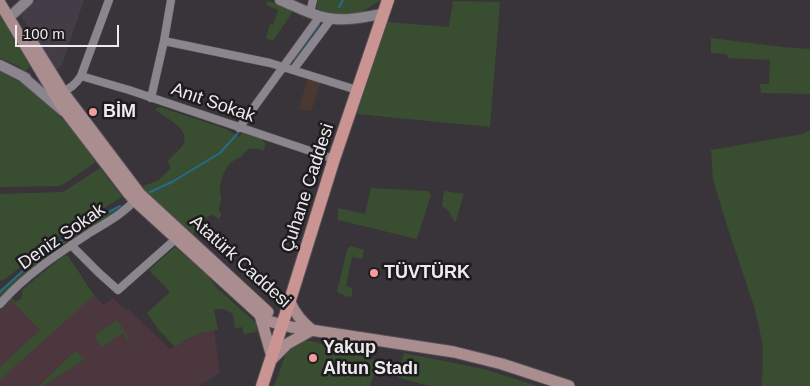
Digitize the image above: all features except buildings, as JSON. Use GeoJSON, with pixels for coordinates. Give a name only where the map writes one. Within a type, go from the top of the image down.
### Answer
{"type":"FeatureCollection","features":[{"type":"Feature","properties":{"kind":"main road","name":"Atatürk Caddesi"},"geometry":{"type":"LineString","coordinates":[[7,0],[48,77]]}},
{"type":"Feature","properties":{"kind":"main road","name":"Çuhane Caddesi"},"geometry":{"type":"LineString","coordinates":[[262,386],[334,160],[388,0]]}},
{"type":"Feature","properties":{"kind":"main road","name":"Atatürk Caddesi"},"geometry":{"type":"LineString","coordinates":[[0,4],[59,94],[137,198]]}},
{"type":"Feature","properties":{"kind":"main road","name":"Atatürk Caddesi"},"geometry":{"type":"LineString","coordinates":[[59,94],[69,116],[137,198],[282,324]]}},
{"type":"Feature","properties":{"kind":"main road","name":"Atatürk Caddesi"},"geometry":{"type":"LineString","coordinates":[[179,236],[260,315],[268,320],[282,324]]}},
{"type":"Feature","properties":{"kind":"main road"},"geometry":{"type":"LineString","coordinates":[[290,302],[296,315],[312,330]]}},
{"type":"Feature","properties":{"kind":"main road"},"geometry":{"type":"LineString","coordinates":[[260,315],[271,358],[287,344],[312,330]]}},
{"type":"Feature","properties":{"kind":"main road"},"geometry":{"type":"LineString","coordinates":[[282,324],[454,352],[502,364],[569,386]]}},
{"type":"Feature","properties":{"kind":"street"},"geometry":{"type":"LineString","coordinates":[[14,13],[28,0]]}},
{"type":"Feature","properties":{"kind":"street"},"geometry":{"type":"LineString","coordinates":[[59,94],[75,85],[81,76],[109,0]]}},
{"type":"Feature","properties":{"kind":"street"},"geometry":{"type":"LineString","coordinates":[[151,98],[171,0]]}},
{"type":"Feature","properties":{"kind":"street"},"geometry":{"type":"LineString","coordinates":[[280,0],[331,19],[342,20],[383,14]]}},
{"type":"Feature","properties":{"kind":"street"},"geometry":{"type":"LineString","coordinates":[[239,128],[284,66],[315,14],[313,0]]}},
{"type":"Feature","properties":{"kind":"street"},"geometry":{"type":"LineString","coordinates":[[293,70],[331,19]]}},
{"type":"Feature","properties":{"kind":"street"},"geometry":{"type":"LineString","coordinates":[[164,41],[284,66],[358,90]]}},
{"type":"Feature","properties":{"kind":"street"},"geometry":{"type":"LineString","coordinates":[[0,65],[35,82],[48,77]]}},
{"type":"Feature","properties":{"kind":"street"},"geometry":{"type":"LineString","coordinates":[[22,76],[69,116]]}},
{"type":"Feature","properties":{"kind":"street","name":"Anıt Sokak"},"geometry":{"type":"LineString","coordinates":[[81,76],[334,160]]}},
{"type":"Feature","properties":{"kind":"street","name":"Deniz Sokak"},"geometry":{"type":"LineString","coordinates":[[0,304],[38,269],[71,245],[123,212],[137,198]]}},
{"type":"Feature","properties":{"kind":"street"},"geometry":{"type":"LineString","coordinates":[[71,245],[118,290],[179,236]]}},
{"type":"Feature","properties":{"kind":"shaded area"},"geometry":{"type":"Polygon","coordinates":[[[36,0],[84,0],[62,65],[56,70],[20,15],[36,0]]]}},
{"type":"Feature","properties":{"kind":"shaded area"},"geometry":{"type":"Polygon","coordinates":[[[308,77],[321,81],[311,112],[299,108],[308,77]]]}},
{"type":"Feature","properties":{"kind":"shaded area"},"geometry":{"type":"Polygon","coordinates":[[[91,291],[103,305],[113,298],[127,311],[128,309],[170,349],[195,335],[208,330],[214,330],[220,373],[199,386],[0,386],[0,307],[12,298],[40,330],[91,291]]]}},
{"type":"Feature","properties":{"kind":"green space"},"geometry":{"type":"Polygon","coordinates":[[[318,0],[383,0],[358,14],[343,16],[316,8],[318,0]]]}},
{"type":"Feature","properties":{"kind":"green space"},"geometry":{"type":"Polygon","coordinates":[[[268,1],[293,11],[273,41],[266,38],[270,24],[273,25],[278,10],[266,5],[268,1]]]}},
{"type":"Feature","properties":{"kind":"green space"},"geometry":{"type":"Polygon","coordinates":[[[453,1],[500,2],[490,127],[357,114],[387,22],[449,27],[453,1]]]}},
{"type":"Feature","properties":{"kind":"green space"},"geometry":{"type":"Polygon","coordinates":[[[0,15],[30,66],[25,71],[0,58],[0,15]]]}},
{"type":"Feature","properties":{"kind":"green space"},"geometry":{"type":"Polygon","coordinates":[[[711,38],[810,49],[810,94],[761,93],[760,84],[769,84],[770,60],[728,58],[727,54],[711,53],[711,38]]]}},
{"type":"Feature","properties":{"kind":"green space"},"geometry":{"type":"Polygon","coordinates":[[[0,72],[22,83],[65,121],[95,160],[94,163],[64,184],[58,186],[0,187],[0,72]]]}},
{"type":"Feature","properties":{"kind":"green space"},"geometry":{"type":"Polygon","coordinates":[[[160,107],[226,129],[239,137],[244,131],[261,139],[266,144],[263,151],[250,149],[240,158],[231,162],[225,171],[220,186],[221,199],[219,211],[222,214],[219,219],[213,215],[207,217],[193,234],[148,195],[143,188],[159,180],[171,168],[168,162],[182,147],[185,139],[184,133],[176,124],[155,109],[160,107]]]}},
{"type":"Feature","properties":{"kind":"green space"},"geometry":{"type":"Polygon","coordinates":[[[810,130],[810,386],[762,386],[763,348],[759,327],[713,179],[711,150],[803,134],[810,130]]]}},
{"type":"Feature","properties":{"kind":"green space"},"geometry":{"type":"Polygon","coordinates":[[[100,168],[122,197],[48,243],[14,272],[0,281],[0,194],[63,192],[100,168]]]}},
{"type":"Feature","properties":{"kind":"green space"},"geometry":{"type":"Polygon","coordinates":[[[371,188],[428,191],[431,194],[417,239],[338,220],[338,208],[365,214],[371,188]]]}},
{"type":"Feature","properties":{"kind":"green space"},"geometry":{"type":"Polygon","coordinates":[[[444,191],[464,194],[455,223],[449,211],[442,206],[444,191]]]}},
{"type":"Feature","properties":{"kind":"green space"},"geometry":{"type":"Polygon","coordinates":[[[119,209],[58,248],[0,299],[0,289],[57,245],[113,210],[119,209]]]}},
{"type":"Feature","properties":{"kind":"green space"},"geometry":{"type":"Polygon","coordinates":[[[350,246],[364,250],[362,259],[352,257],[346,286],[352,288],[352,296],[349,297],[337,292],[347,250],[350,246]]]}},
{"type":"Feature","properties":{"kind":"green space"},"geometry":{"type":"Polygon","coordinates":[[[175,247],[256,323],[257,332],[244,334],[242,327],[235,328],[233,314],[224,309],[214,309],[218,330],[195,335],[175,347],[158,329],[147,313],[170,292],[149,270],[175,247]]]}},
{"type":"Feature","properties":{"kind":"green space"},"geometry":{"type":"Polygon","coordinates":[[[64,255],[68,256],[94,295],[0,380],[0,367],[40,330],[11,300],[0,311],[0,307],[10,298],[15,302],[22,298],[22,290],[64,255]]]}},
{"type":"Feature","properties":{"kind":"green space"},"geometry":{"type":"Polygon","coordinates":[[[117,320],[130,339],[128,340],[123,333],[102,347],[94,336],[117,320]]]}},
{"type":"Feature","properties":{"kind":"green space"},"geometry":{"type":"Polygon","coordinates":[[[300,341],[311,341],[378,361],[370,386],[274,386],[287,351],[300,341]]]}},
{"type":"Feature","properties":{"kind":"green space"},"geometry":{"type":"Polygon","coordinates":[[[75,351],[85,359],[43,386],[39,386],[75,351]]]}},
{"type":"Feature","properties":{"kind":"green space"},"geometry":{"type":"Polygon","coordinates":[[[404,353],[484,369],[537,386],[429,386],[396,377],[404,353]]]}},
{"type":"Feature","properties":{"kind":"waterway"},"geometry":{"type":"LineString","coordinates":[[339,7],[343,0]]}},
{"type":"Feature","properties":{"kind":"waterway"},"geometry":{"type":"LineString","coordinates":[[294,59],[319,25]]}},
{"type":"Feature","properties":{"kind":"waterway"},"geometry":{"type":"LineString","coordinates":[[279,78],[286,70]]}},
{"type":"Feature","properties":{"kind":"waterway"},"geometry":{"type":"LineString","coordinates":[[150,192],[172,182],[220,153],[238,133]]}},
{"type":"Feature","properties":{"kind":"waterway"},"geometry":{"type":"LineString","coordinates":[[0,292],[55,245],[82,227],[120,206]]}},
{"type":"Feature","properties":{"kind":"place","name":"BİM"},"geometry":{"type":"Point","coordinates":[93,112]}},
{"type":"Feature","properties":{"kind":"place","name":"TÜVTÜRK"},"geometry":{"type":"Point","coordinates":[374,273]}},
{"type":"Feature","properties":{"kind":"place","name":"Yakup Altun Stadı"},"geometry":{"type":"Point","coordinates":[313,358]}}]}
